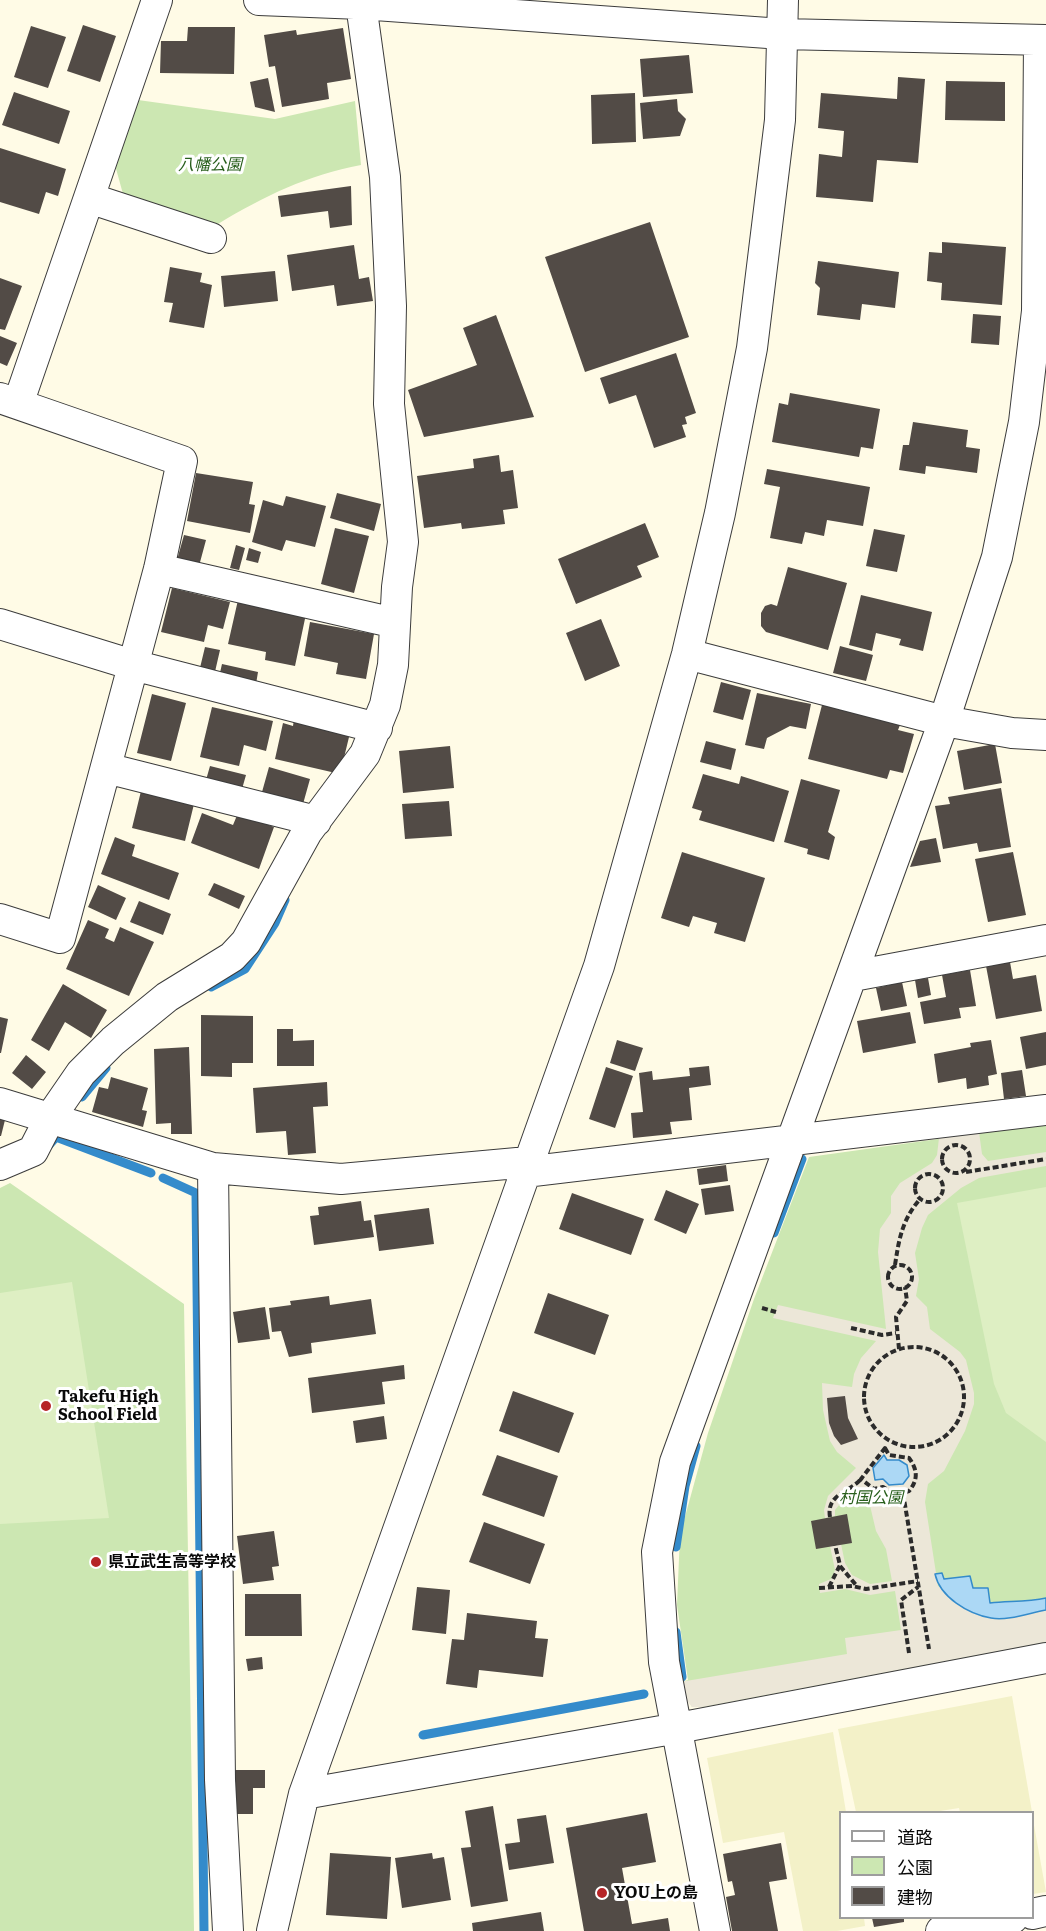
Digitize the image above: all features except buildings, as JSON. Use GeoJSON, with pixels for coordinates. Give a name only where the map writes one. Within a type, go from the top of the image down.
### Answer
{"type":"FeatureCollection","features":[{"type":"Feature","properties":{"kind":"street"},"geometry":{"type":"LineString","coordinates":[[0,919],[60,938],[159,569],[182,460],[9,401],[89,198],[157,0]]}},
{"type":"Feature","properties":{"kind":"street"},"geometry":{"type":"LineString","coordinates":[[259,0],[331,1],[782,34],[1042,40],[1041,311],[1024,422],[1002,535],[983,606],[944,721],[675,1462],[657,1552],[664,1662],[715,1931]]}},
{"type":"Feature","properties":{"kind":"street"},"geometry":{"type":"LineString","coordinates":[[272,1931],[304,1794],[599,966],[687,654],[720,513],[752,348],[780,120],[783,0]]}},
{"type":"Feature","properties":{"kind":"street"},"geometry":{"type":"LineString","coordinates":[[0,1165],[33,1151],[50,1118],[81,1073],[113,1041],[167,997],[232,957],[246,942],[316,821],[365,754],[377,728],[390,688],[403,542],[389,404],[391,306],[377,4]]}},
{"type":"Feature","properties":{"kind":"street"},"geometry":{"type":"LineString","coordinates":[[89,198],[211,238]]}},
{"type":"Feature","properties":{"kind":"street"},"geometry":{"type":"LineString","coordinates":[[159,569],[396,623]]}},
{"type":"Feature","properties":{"kind":"street"},"geometry":{"type":"LineString","coordinates":[[0,624],[133,665],[377,728]]}},
{"type":"Feature","properties":{"kind":"street"},"geometry":{"type":"LineString","coordinates":[[687,654],[944,721],[1012,733],[1046,735]]}},
{"type":"Feature","properties":{"kind":"street"},"geometry":{"type":"LineString","coordinates":[[106,768],[316,821]]}},
{"type":"Feature","properties":{"kind":"street"},"geometry":{"type":"LineString","coordinates":[[853,976],[1046,940]]}},
{"type":"Feature","properties":{"kind":"street"},"geometry":{"type":"LineString","coordinates":[[0,1103],[213,1168],[341,1179],[526,1167],[791,1142],[1046,1110]]}},
{"type":"Feature","properties":{"kind":"street"},"geometry":{"type":"LineString","coordinates":[[213,1168],[220,1780],[228,1931]]}},
{"type":"Feature","properties":{"kind":"street"},"geometry":{"type":"LineString","coordinates":[[304,1794],[678,1728],[1046,1658]]}},
{"type":"Feature","properties":{"kind":"street"},"geometry":{"type":"LineString","coordinates":[[941,1931],[1003,1919]]}},
{"type":"Feature","properties":{"kind":"path"},"geometry":{"type":"LineString","coordinates":[[962,1173],[969,1167],[971,1159],[968,1151],[961,1145],[951,1145],[944,1151],[942,1160],[945,1168],[953,1173],[962,1173],[1046,1159]]}},
{"type":"Feature","properties":{"kind":"path"},"geometry":{"type":"LineString","coordinates":[[938,1177],[945,1168]]}},
{"type":"Feature","properties":{"kind":"path"},"geometry":{"type":"LineString","coordinates":[[924,1175],[938,1177],[943,1185],[939,1197],[933,1202],[920,1199],[915,1191],[917,1181],[924,1175]]}},
{"type":"Feature","properties":{"kind":"path"},"geometry":{"type":"LineString","coordinates":[[895,1265],[903,1265],[912,1274],[911,1282],[905,1287],[898,1288],[888,1282],[888,1274],[895,1265],[899,1232],[909,1211],[920,1199]]}},
{"type":"Feature","properties":{"kind":"path"},"geometry":{"type":"LineString","coordinates":[[899,1348],[896,1317],[907,1301],[905,1287]]}},
{"type":"Feature","properties":{"kind":"path"},"geometry":{"type":"LineString","coordinates":[[851,1328],[882,1335],[896,1333]]}},
{"type":"Feature","properties":{"kind":"path"},"geometry":{"type":"LineString","coordinates":[[917,1346],[934,1350],[948,1359],[959,1373],[965,1389],[964,1407],[958,1423],[946,1436],[931,1445],[915,1447],[899,1445],[889,1440],[873,1426],[866,1412],[864,1397],[866,1381],[873,1367],[885,1356],[899,1348],[917,1346]]}},
{"type":"Feature","properties":{"kind":"path"},"geometry":{"type":"LineString","coordinates":[[830,1517],[830,1504],[834,1498],[861,1479],[889,1440]]}},
{"type":"Feature","properties":{"kind":"path"},"geometry":{"type":"LineString","coordinates":[[897,1454],[899,1445]]}},
{"type":"Feature","properties":{"kind":"path"},"geometry":{"type":"LineString","coordinates":[[861,1479],[874,1489],[883,1487],[889,1493],[903,1493],[913,1486],[916,1466],[909,1458],[897,1454],[889,1455],[885,1448]]}},
{"type":"Feature","properties":{"kind":"path"},"geometry":{"type":"LineString","coordinates":[[903,1493],[929,1650]]}},
{"type":"Feature","properties":{"kind":"path"},"geometry":{"type":"LineString","coordinates":[[835,1545],[840,1565],[858,1587]]}},
{"type":"Feature","properties":{"kind":"path"},"geometry":{"type":"LineString","coordinates":[[829,1587],[840,1565]]}},
{"type":"Feature","properties":{"kind":"path"},"geometry":{"type":"LineString","coordinates":[[819,1588],[858,1587],[866,1589],[918,1581]]}},
{"type":"Feature","properties":{"kind":"path"},"geometry":{"type":"LineString","coordinates":[[909,1654],[901,1600],[918,1587]]}},
{"type":"Feature","properties":{"kind":"shaded area"},"geometry":{"type":"Polygon","coordinates":[[[979,1132],[982,1154],[988,1161],[1046,1152],[1046,1166],[979,1178],[961,1188],[928,1215],[915,1253],[919,1279],[916,1296],[927,1307],[930,1329],[960,1352],[966,1360],[974,1393],[974,1404],[965,1431],[944,1471],[928,1484],[925,1502],[938,1586],[992,1618],[1046,1610],[1046,1642],[702,1707],[692,1707],[683,1696],[680,1682],[847,1654],[845,1638],[901,1630],[895,1591],[870,1595],[845,1589],[820,1593],[819,1584],[831,1579],[835,1570],[830,1546],[841,1544],[845,1563],[852,1575],[870,1584],[892,1581],[886,1549],[876,1531],[868,1497],[858,1493],[844,1499],[835,1510],[835,1516],[825,1518],[824,1510],[828,1496],[856,1468],[837,1452],[830,1441],[823,1410],[822,1383],[852,1387],[854,1374],[861,1358],[876,1341],[773,1318],[778,1305],[886,1329],[878,1252],[880,1229],[891,1213],[891,1196],[900,1183],[932,1163],[937,1155],[939,1138],[979,1132]],[[884,1456],[883,1479],[889,1485],[899,1485],[884,1456]]]}},
{"type":"Feature","properties":{"kind":"shaded area"},"geometry":{"type":"Polygon","coordinates":[[[1012,1696],[1032,1811],[960,1811],[959,1808],[940,1811],[856,1811],[838,1729],[1012,1696]]]}},
{"type":"Feature","properties":{"kind":"shaded area"},"geometry":{"type":"Polygon","coordinates":[[[833,1732],[846,1811],[839,1811],[839,1919],[864,1919],[865,1926],[837,1931],[803,1931],[784,1832],[723,1843],[707,1758],[833,1732]]]}},
{"type":"Feature","properties":{"kind":"shaded area"},"geometry":{"type":"Polygon","coordinates":[[[1034,1825],[1046,1892],[1034,1894],[1034,1825]]]}},
{"type":"Feature","properties":{"kind":"green space","name":"八幡公園"},"geometry":{"type":"Polygon","coordinates":[[[138,100],[275,119],[355,101],[361,165],[323,174],[287,188],[252,204],[218,224],[123,194],[115,165],[138,100]]]}},
{"type":"Feature","properties":{"kind":"green space","name":"村国公園"},"geometry":{"type":"Polygon","coordinates":[[[1046,1124],[1046,1642],[702,1707],[692,1707],[680,1682],[688,1680],[677,1605],[680,1535],[708,1433],[754,1299],[809,1157],[1046,1124]]]}},
{"type":"Feature","properties":{"kind":"green space","name":"県立武生高等学校"},"geometry":{"type":"Polygon","coordinates":[[[10,1183],[184,1304],[194,1931],[0,1931],[0,1188],[10,1183]]]}},
{"type":"Feature","properties":{"kind":"green space"},"geometry":{"type":"Polygon","coordinates":[[[1046,1187],[1046,1442],[1006,1413],[994,1384],[957,1203],[1046,1187]]]}},
{"type":"Feature","properties":{"kind":"green space","name":"Takefu High School Field"},"geometry":{"type":"Polygon","coordinates":[[[72,1282],[109,1518],[0,1524],[0,1293],[72,1282]]]}},
{"type":"Feature","properties":{"kind":"water"},"geometry":{"type":"Polygon","coordinates":[[[884,1455],[887,1460],[899,1460],[907,1465],[909,1476],[903,1484],[889,1485],[883,1479],[875,1480],[873,1468],[884,1455]]]}},
{"type":"Feature","properties":{"kind":"water"},"geometry":{"type":"Polygon","coordinates":[[[942,1573],[944,1579],[970,1576],[973,1588],[988,1588],[990,1603],[1046,1598],[1046,1610],[1004,1618],[991,1618],[973,1613],[956,1603],[943,1590],[935,1574],[942,1573]]]}},
{"type":"Feature","properties":{"kind":"waterway"},"geometry":{"type":"LineString","coordinates":[[211,987],[245,969],[275,923],[285,900]]}},
{"type":"Feature","properties":{"kind":"waterway"},"geometry":{"type":"LineString","coordinates":[[82,1097],[106,1068]]}},
{"type":"Feature","properties":{"kind":"waterway"},"geometry":{"type":"LineString","coordinates":[[49,1145],[56,1137],[151,1173]]}},
{"type":"Feature","properties":{"kind":"waterway"},"geometry":{"type":"LineString","coordinates":[[774,1233],[802,1159]]}},
{"type":"Feature","properties":{"kind":"waterway"},"geometry":{"type":"LineString","coordinates":[[163,1178],[196,1193],[204,1931]]}},
{"type":"Feature","properties":{"kind":"waterway"},"geometry":{"type":"LineString","coordinates":[[676,1547],[685,1486],[696,1446]]}},
{"type":"Feature","properties":{"kind":"waterway"},"geometry":{"type":"LineString","coordinates":[[676,1632],[682,1677]]}},
{"type":"Feature","properties":{"kind":"waterway"},"geometry":{"type":"LineString","coordinates":[[423,1735],[644,1694]]}},
{"type":"Feature","properties":{"kind":"place","name":"Takefu High School Field"},"geometry":{"type":"Point","coordinates":[46,1406]}},
{"type":"Feature","properties":{"kind":"place","name":"県立武生高等学校"},"geometry":{"type":"Point","coordinates":[96,1562]}},
{"type":"Feature","properties":{"kind":"place","name":"YOU上の島"},"geometry":{"type":"Point","coordinates":[602,1893]}}]}
